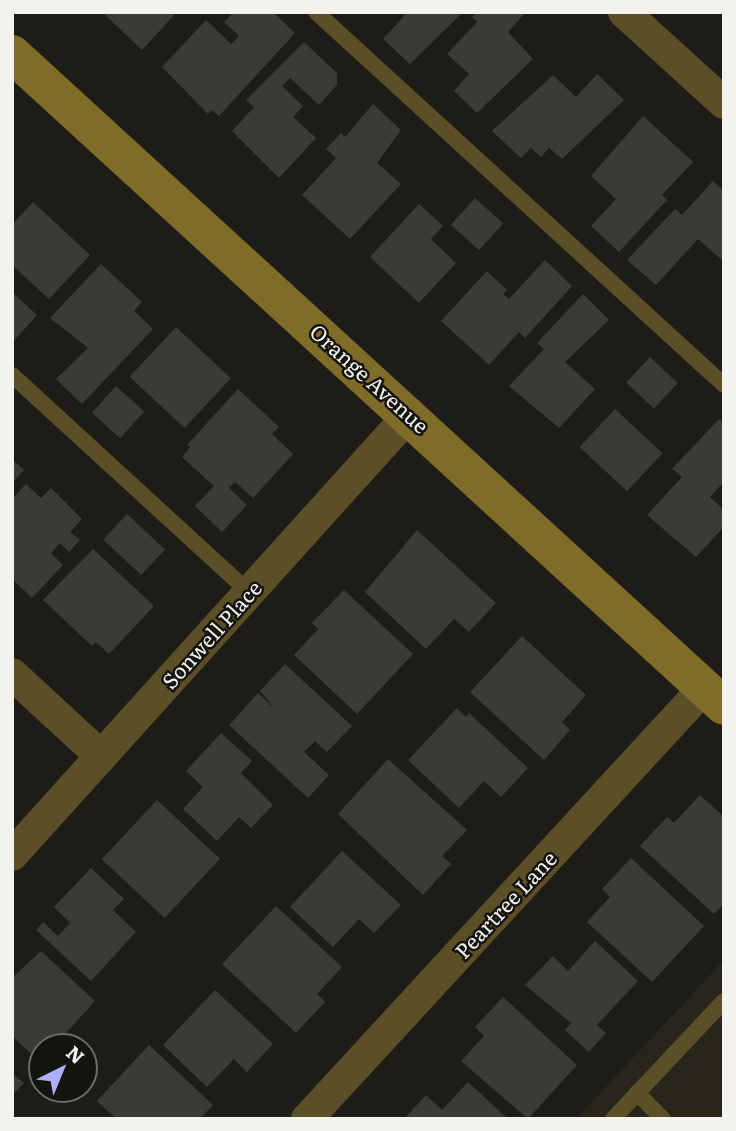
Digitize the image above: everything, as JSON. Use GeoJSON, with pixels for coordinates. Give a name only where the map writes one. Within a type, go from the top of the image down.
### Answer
{"type":"FeatureCollection","features":[{"type":"Feature","properties":{"kind":"main road","name":"Orange Avenue"},"geometry":{"type":"LineString","coordinates":[[12,54],[410,414],[714,697]]}},
{"type":"Feature","properties":{"kind":"street"},"geometry":{"type":"LineString","coordinates":[[624,12],[724,103]]}},
{"type":"Feature","properties":{"kind":"street","name":"Sonwell Place"},"geometry":{"type":"LineString","coordinates":[[12,855],[410,414]]}},
{"type":"Feature","properties":{"kind":"street"},"geometry":{"type":"LineString","coordinates":[[12,674],[101,756]]}},
{"type":"Feature","properties":{"kind":"street","name":"Peartree Lane"},"geometry":{"type":"LineString","coordinates":[[307,1119],[714,697]]}},
{"type":"Feature","properties":{"kind":"lane"},"geometry":{"type":"LineString","coordinates":[[316,12],[724,385]]}},
{"type":"Feature","properties":{"kind":"lane"},"geometry":{"type":"LineString","coordinates":[[12,375],[249,592]]}},
{"type":"Feature","properties":{"kind":"lane"},"geometry":{"type":"LineString","coordinates":[[613,1119],[724,1001]]}},
{"type":"Feature","properties":{"kind":"lane"},"geometry":{"type":"LineString","coordinates":[[637,1093],[663,1119]]}},
{"type":"Feature","properties":{"kind":"shaded area"},"geometry":{"type":"Polygon","coordinates":[[[724,960],[724,1119],[576,1119],[724,960]]]}},
{"type":"Feature","properties":{"kind":"building"},"geometry":{"type":"Polygon","coordinates":[[[102,12],[177,12],[142,50],[102,12]]]}},
{"type":"Feature","properties":{"kind":"building"},"geometry":{"type":"Polygon","coordinates":[[[234,12],[273,12],[295,33],[219,116],[212,110],[208,114],[162,67],[206,20],[231,44],[239,36],[224,22],[234,12]]]}},
{"type":"Feature","properties":{"kind":"building"},"geometry":{"type":"Polygon","coordinates":[[[402,12],[461,14],[410,64],[383,39],[405,15],[402,12]]]}},
{"type":"Feature","properties":{"kind":"building"},"geometry":{"type":"Polygon","coordinates":[[[477,12],[526,12],[508,32],[533,59],[477,113],[454,91],[469,74],[447,54],[477,22],[472,17],[477,12]]]}},
{"type":"Feature","properties":{"kind":"building"},"geometry":{"type":"Polygon","coordinates":[[[304,42],[337,73],[337,85],[319,105],[290,78],[282,86],[303,106],[293,117],[316,138],[279,178],[232,131],[254,107],[246,100],[304,42]]]}},
{"type":"Feature","properties":{"kind":"building"},"geometry":{"type":"Polygon","coordinates":[[[597,74],[624,100],[562,159],[549,148],[541,157],[531,148],[521,158],[492,131],[553,75],[576,97],[597,74]]]}},
{"type":"Feature","properties":{"kind":"building"},"geometry":{"type":"Polygon","coordinates":[[[373,104],[401,130],[377,163],[401,184],[350,239],[302,195],[336,158],[326,149],[341,133],[345,137],[373,104]]]}},
{"type":"Feature","properties":{"kind":"building"},"geometry":{"type":"Polygon","coordinates":[[[643,116],[693,162],[662,195],[667,200],[619,252],[591,226],[616,199],[591,176],[643,116]]]}},
{"type":"Feature","properties":{"kind":"building"},"geometry":{"type":"Polygon","coordinates":[[[713,181],[724,191],[724,262],[698,239],[656,285],[627,260],[675,209],[682,215],[713,181]]]}},
{"type":"Feature","properties":{"kind":"building"},"geometry":{"type":"Polygon","coordinates":[[[475,198],[503,223],[479,250],[451,225],[475,198]]]}},
{"type":"Feature","properties":{"kind":"building"},"geometry":{"type":"Polygon","coordinates":[[[33,202],[90,255],[49,299],[12,265],[12,225],[33,202]]]}},
{"type":"Feature","properties":{"kind":"building"},"geometry":{"type":"Polygon","coordinates":[[[419,204],[443,226],[431,239],[456,263],[419,303],[370,257],[419,204]]]}},
{"type":"Feature","properties":{"kind":"building"},"geometry":{"type":"Polygon","coordinates":[[[545,260],[572,286],[525,338],[519,332],[489,365],[441,321],[487,271],[507,290],[503,294],[509,299],[545,260]]]}},
{"type":"Feature","properties":{"kind":"building"},"geometry":{"type":"Polygon","coordinates":[[[101,264],[142,302],[134,311],[153,329],[82,404],[56,379],[88,348],[50,318],[101,264]]]}},
{"type":"Feature","properties":{"kind":"building"},"geometry":{"type":"Polygon","coordinates":[[[12,292],[37,315],[12,343],[12,292]]]}},
{"type":"Feature","properties":{"kind":"building"},"geometry":{"type":"Polygon","coordinates":[[[583,294],[609,320],[565,362],[595,389],[559,428],[509,386],[544,349],[537,343],[583,294]]]}},
{"type":"Feature","properties":{"kind":"building"},"geometry":{"type":"Polygon","coordinates":[[[176,327],[231,378],[184,428],[130,377],[176,327]]]}},
{"type":"Feature","properties":{"kind":"building"},"geometry":{"type":"Polygon","coordinates":[[[650,357],[678,383],[654,409],[626,383],[650,357]]]}},
{"type":"Feature","properties":{"kind":"building"},"geometry":{"type":"Polygon","coordinates":[[[116,386],[144,411],[120,438],[92,413],[116,386]]]}},
{"type":"Feature","properties":{"kind":"building"},"geometry":{"type":"Polygon","coordinates":[[[238,389],[279,427],[272,434],[293,454],[253,498],[235,482],[229,488],[247,505],[222,532],[195,506],[214,486],[182,457],[190,447],[187,445],[238,389]]]}},
{"type":"Feature","properties":{"kind":"building"},"geometry":{"type":"Polygon","coordinates":[[[615,409],[663,453],[627,491],[580,447],[615,409]]]}},
{"type":"Feature","properties":{"kind":"building"},"geometry":{"type":"Polygon","coordinates":[[[719,419],[724,423],[724,482],[710,497],[724,510],[724,527],[696,557],[647,515],[682,477],[672,469],[719,419]]]}},
{"type":"Feature","properties":{"kind":"building"},"geometry":{"type":"Polygon","coordinates":[[[12,459],[24,470],[12,483],[12,459]]]}},
{"type":"Feature","properties":{"kind":"building"},"geometry":{"type":"Polygon","coordinates":[[[26,484],[41,498],[51,488],[82,519],[70,532],[80,540],[69,552],[60,543],[51,553],[63,565],[32,598],[12,579],[12,499],[26,484]]]}},
{"type":"Feature","properties":{"kind":"building"},"geometry":{"type":"Polygon","coordinates":[[[127,514],[165,549],[141,575],[103,540],[127,514]]]}},
{"type":"Feature","properties":{"kind":"building"},"geometry":{"type":"Polygon","coordinates":[[[417,530],[496,603],[469,632],[454,619],[426,649],[365,592],[417,530]]]}},
{"type":"Feature","properties":{"kind":"building"},"geometry":{"type":"Polygon","coordinates":[[[93,549],[154,606],[109,654],[96,642],[92,646],[43,600],[93,549]]]}},
{"type":"Feature","properties":{"kind":"building"},"geometry":{"type":"Polygon","coordinates":[[[344,590],[413,654],[357,714],[294,655],[318,629],[312,623],[344,590]]]}},
{"type":"Feature","properties":{"kind":"building"},"geometry":{"type":"Polygon","coordinates":[[[522,636],[586,695],[562,722],[570,730],[544,760],[470,692],[522,636]]]}},
{"type":"Feature","properties":{"kind":"building"},"geometry":{"type":"Polygon","coordinates":[[[285,664],[352,726],[327,752],[315,741],[304,752],[329,775],[308,798],[229,725],[258,693],[275,709],[260,691],[285,664]]]}},
{"type":"Feature","properties":{"kind":"building"},"geometry":{"type":"Polygon","coordinates":[[[457,708],[466,717],[469,713],[528,768],[501,797],[484,781],[459,808],[408,760],[457,708]]]}},
{"type":"Feature","properties":{"kind":"building"},"geometry":{"type":"Polygon","coordinates":[[[221,733],[252,761],[241,773],[273,805],[251,828],[239,817],[217,841],[183,809],[203,787],[186,771],[221,733]]]}},
{"type":"Feature","properties":{"kind":"building"},"geometry":{"type":"Polygon","coordinates":[[[388,759],[467,830],[442,856],[451,864],[423,895],[338,814],[388,759]]]}},
{"type":"Feature","properties":{"kind":"building"},"geometry":{"type":"Polygon","coordinates":[[[700,795],[724,817],[724,904],[714,914],[640,846],[667,817],[674,823],[700,795]]]}},
{"type":"Feature","properties":{"kind":"building"},"geometry":{"type":"Polygon","coordinates":[[[157,800],[220,859],[165,918],[102,859],[157,800]]]}},
{"type":"Feature","properties":{"kind":"building"},"geometry":{"type":"Polygon","coordinates":[[[342,851],[401,905],[374,933],[359,919],[333,947],[290,907],[342,851]]]}},
{"type":"Feature","properties":{"kind":"building"},"geometry":{"type":"Polygon","coordinates":[[[631,858],[704,926],[652,982],[587,922],[610,897],[602,889],[631,858]]]}},
{"type":"Feature","properties":{"kind":"building"},"geometry":{"type":"Polygon","coordinates":[[[91,868],[124,899],[113,910],[136,932],[91,981],[36,930],[43,922],[58,936],[70,923],[54,907],[91,868]]]}},
{"type":"Feature","properties":{"kind":"building"},"geometry":{"type":"Polygon","coordinates":[[[276,906],[342,967],[317,994],[325,1002],[296,1033],[222,964],[276,906]]]}},
{"type":"Feature","properties":{"kind":"building"},"geometry":{"type":"Polygon","coordinates":[[[595,941],[638,981],[597,1025],[606,1033],[589,1052],[565,1030],[571,1023],[525,985],[553,956],[568,971],[595,941]]]}},
{"type":"Feature","properties":{"kind":"building"},"geometry":{"type":"Polygon","coordinates":[[[41,951],[95,1001],[66,1033],[28,1033],[28,1051],[12,1036],[12,978],[41,951]]]}},
{"type":"Feature","properties":{"kind":"building"},"geometry":{"type":"Polygon","coordinates":[[[215,990],[273,1044],[247,1072],[234,1059],[207,1087],[163,1045],[215,990]]]}},
{"type":"Feature","properties":{"kind":"building"},"geometry":{"type":"Polygon","coordinates":[[[503,997],[577,1065],[528,1119],[461,1061],[484,1036],[475,1027],[503,997]]]}},
{"type":"Feature","properties":{"kind":"building"},"geometry":{"type":"Polygon","coordinates":[[[149,1045],[213,1105],[200,1119],[116,1119],[98,1100],[149,1045]]]}},
{"type":"Feature","properties":{"kind":"building"},"geometry":{"type":"Polygon","coordinates":[[[12,1073],[24,1083],[12,1095],[12,1073]]]}},
{"type":"Feature","properties":{"kind":"building"},"geometry":{"type":"Polygon","coordinates":[[[468,1082],[508,1119],[404,1119],[426,1095],[442,1110],[468,1082]]]}}]}
